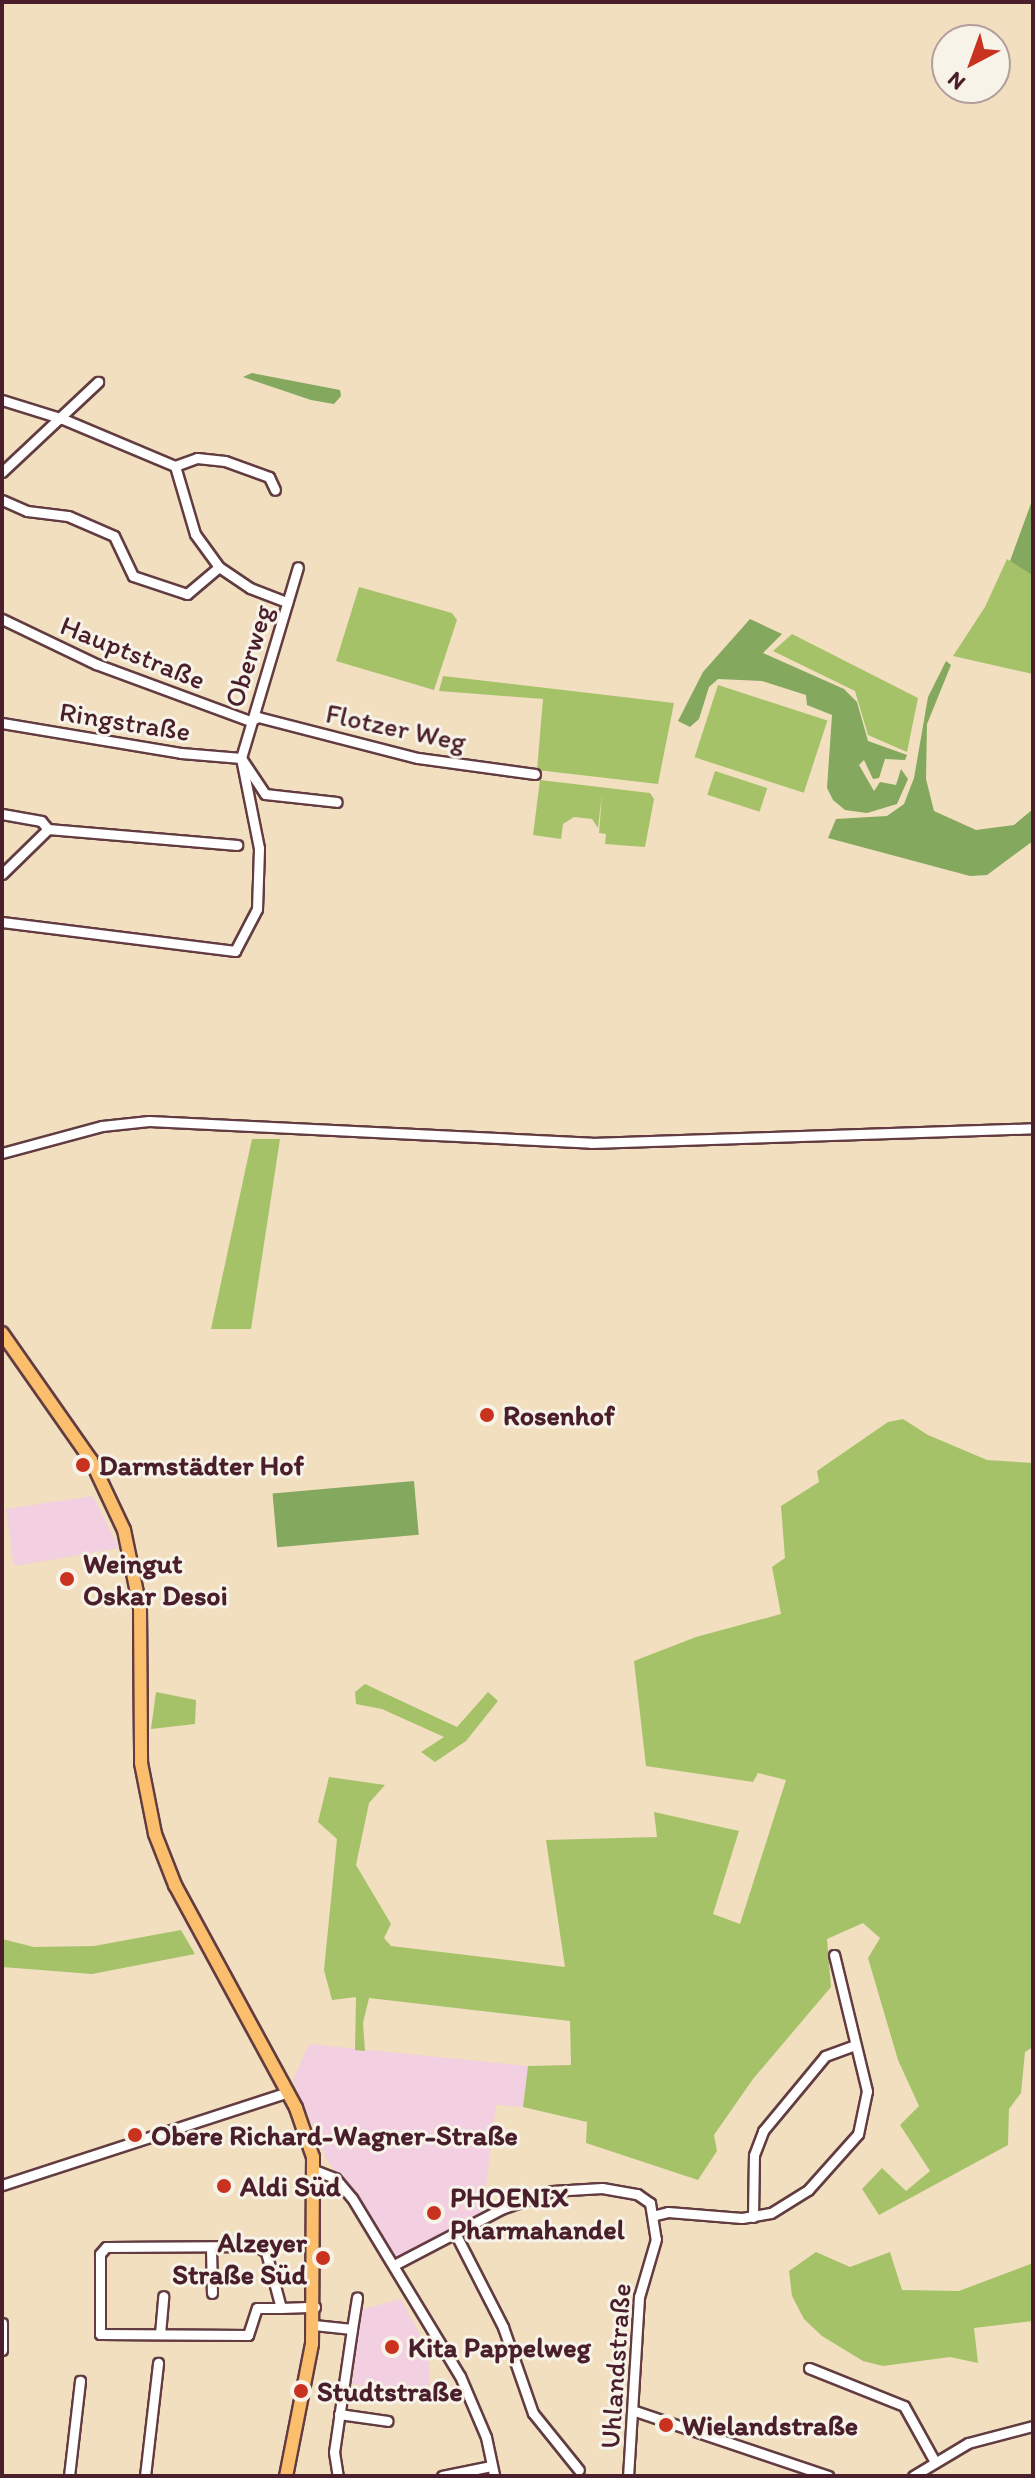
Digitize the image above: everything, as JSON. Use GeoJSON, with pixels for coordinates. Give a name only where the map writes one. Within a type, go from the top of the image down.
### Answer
{"type":"FeatureCollection","features":[{"type":"Feature","properties":{"kind":"main road"},"geometry":{"type":"LineString","coordinates":[[2,1333],[91,1460],[124,1530],[140,1607],[141,1763],[155,1834],[175,1885],[288,2092],[307,2136],[315,2189],[314,2325],[286,2476]]}},
{"type":"Feature","properties":{"kind":"street"},"geometry":{"type":"LineString","coordinates":[[2,472],[63,419],[98,382]]}},
{"type":"Feature","properties":{"kind":"street"},"geometry":{"type":"LineString","coordinates":[[2,400],[63,419],[175,466],[197,458],[225,461],[269,477],[275,490]]}},
{"type":"Feature","properties":{"kind":"street"},"geometry":{"type":"LineString","coordinates":[[175,466],[195,534],[219,567],[250,588],[287,602]]}},
{"type":"Feature","properties":{"kind":"street"},"geometry":{"type":"LineString","coordinates":[[2,500],[27,511],[68,516],[114,536],[133,576],[187,594],[219,567]]}},
{"type":"Feature","properties":{"kind":"street","name":"Oberweg"},"geometry":{"type":"LineString","coordinates":[[2,922],[235,951],[257,909],[259,848],[241,758],[298,567]]}},
{"type":"Feature","properties":{"kind":"street","name":"Hauptstraße"},"geometry":{"type":"LineString","coordinates":[[2,619],[96,664],[250,721]]}},
{"type":"Feature","properties":{"kind":"street","name":"Flotzer Weg"},"geometry":{"type":"LineString","coordinates":[[250,721],[258,717],[418,758],[535,774]]}},
{"type":"Feature","properties":{"kind":"street","name":"Ringstraße"},"geometry":{"type":"LineString","coordinates":[[2,723],[181,753],[241,758]]}},
{"type":"Feature","properties":{"kind":"street"},"geometry":{"type":"LineString","coordinates":[[241,758],[265,794],[337,802]]}},
{"type":"Feature","properties":{"kind":"street"},"geometry":{"type":"LineString","coordinates":[[2,814],[41,821],[48,829],[237,845]]}},
{"type":"Feature","properties":{"kind":"street"},"geometry":{"type":"LineString","coordinates":[[2,874],[48,829]]}},
{"type":"Feature","properties":{"kind":"street"},"geometry":{"type":"LineString","coordinates":[[2,1153],[102,1126],[149,1121],[591,1143],[1033,1128]]}},
{"type":"Feature","properties":{"kind":"street"},"geometry":{"type":"LineString","coordinates":[[394,2265],[534,2196],[580,2186],[637,2194],[656,2215],[668,2212],[753,2217],[782,2208],[808,2190],[858,2134],[868,2100],[834,1955]]}},
{"type":"Feature","properties":{"kind":"street"},"geometry":{"type":"LineString","coordinates":[[753,2217],[754,2155],[763,2131],[825,2056],[855,2045]]}},
{"type":"Feature","properties":{"kind":"street"},"geometry":{"type":"LineString","coordinates":[[2,2185],[288,2092]]}},
{"type":"Feature","properties":{"kind":"street"},"geometry":{"type":"LineString","coordinates":[[314,2170],[341,2183],[394,2265],[470,2395],[492,2471],[442,2476]]}},
{"type":"Feature","properties":{"kind":"street"},"geometry":{"type":"LineString","coordinates":[[315,2189],[325,2180],[341,2183]]}},
{"type":"Feature","properties":{"kind":"street","name":"Uhlandstraße"},"geometry":{"type":"LineString","coordinates":[[628,2476],[635,2411],[639,2297],[656,2239],[656,2215]]}},
{"type":"Feature","properties":{"kind":"street"},"geometry":{"type":"LineString","coordinates":[[455,2233],[503,2327],[533,2413],[579,2470]]}},
{"type":"Feature","properties":{"kind":"street"},"geometry":{"type":"LineString","coordinates":[[211,2247],[212,2293]]}},
{"type":"Feature","properties":{"kind":"street"},"geometry":{"type":"LineString","coordinates":[[281,2308],[262,2248],[102,2250],[100,2334],[248,2335],[254,2310],[315,2307]]}},
{"type":"Feature","properties":{"kind":"street"},"geometry":{"type":"LineString","coordinates":[[160,2334],[163,2296]]}},
{"type":"Feature","properties":{"kind":"street"},"geometry":{"type":"LineString","coordinates":[[338,2476],[334,2452],[357,2297]]}},
{"type":"Feature","properties":{"kind":"street"},"geometry":{"type":"LineString","coordinates":[[2,2323],[2,2350]]}},
{"type":"Feature","properties":{"kind":"street"},"geometry":{"type":"LineString","coordinates":[[314,2325],[352,2329]]}},
{"type":"Feature","properties":{"kind":"street"},"geometry":{"type":"LineString","coordinates":[[145,2476],[158,2363]]}},
{"type":"Feature","properties":{"kind":"street"},"geometry":{"type":"LineString","coordinates":[[809,2368],[904,2406],[935,2462]]}},
{"type":"Feature","properties":{"kind":"street"},"geometry":{"type":"LineString","coordinates":[[69,2476],[80,2381]]}},
{"type":"Feature","properties":{"kind":"street"},"geometry":{"type":"LineString","coordinates":[[635,2411],[828,2476]]}},
{"type":"Feature","properties":{"kind":"street"},"geometry":{"type":"LineString","coordinates":[[339,2414],[388,2421]]}},
{"type":"Feature","properties":{"kind":"street"},"geometry":{"type":"LineString","coordinates":[[913,2476],[968,2443],[1033,2426]]}},
{"type":"Feature","properties":{"kind":"shaded area"},"geometry":{"type":"Polygon","coordinates":[[[93,1496],[119,1548],[14,1566],[6,1509],[93,1496]]]}},
{"type":"Feature","properties":{"kind":"shaded area"},"geometry":{"type":"Polygon","coordinates":[[[309,2044],[528,2066],[523,2107],[496,2105],[483,2212],[396,2261],[326,2158],[293,2080],[309,2044]]]}},
{"type":"Feature","properties":{"kind":"shaded area","name":"Kita Pappelweg"},"geometry":{"type":"Polygon","coordinates":[[[401,2299],[428,2350],[430,2387],[422,2395],[352,2384],[358,2316],[364,2309],[401,2299]]]}},
{"type":"Feature","properties":{"kind":"green space"},"geometry":{"type":"Polygon","coordinates":[[[252,373],[340,390],[341,396],[334,404],[311,400],[243,377],[252,373]]]}},
{"type":"Feature","properties":{"kind":"green space"},"geometry":{"type":"Polygon","coordinates":[[[1033,498],[1033,576],[1010,561],[1033,498]]]}},
{"type":"Feature","properties":{"kind":"green space"},"geometry":{"type":"Polygon","coordinates":[[[1007,559],[1033,576],[1033,674],[953,656],[985,607],[1007,559]]]}},
{"type":"Feature","properties":{"kind":"green space"},"geometry":{"type":"Polygon","coordinates":[[[359,587],[452,613],[457,620],[434,690],[336,661],[359,587]]]}},
{"type":"Feature","properties":{"kind":"green space"},"geometry":{"type":"Polygon","coordinates":[[[750,619],[782,634],[763,653],[844,689],[857,702],[868,741],[907,755],[905,760],[885,759],[879,778],[873,779],[864,760],[859,765],[874,791],[880,782],[896,785],[901,769],[908,779],[897,804],[867,813],[845,810],[833,800],[827,788],[832,715],[807,705],[806,695],[762,681],[718,679],[709,687],[699,719],[690,727],[678,721],[703,672],[750,619]]]}},
{"type":"Feature","properties":{"kind":"green space"},"geometry":{"type":"Polygon","coordinates":[[[792,634],[918,698],[907,752],[868,735],[855,691],[773,651],[792,634]]]}},
{"type":"Feature","properties":{"kind":"green space"},"geometry":{"type":"Polygon","coordinates":[[[946,661],[951,665],[927,724],[926,779],[934,811],[976,830],[1014,825],[1033,809],[1033,841],[987,875],[970,876],[828,838],[836,819],[887,816],[904,804],[914,778],[928,697],[946,661]]]}},
{"type":"Feature","properties":{"kind":"green space"},"geometry":{"type":"Polygon","coordinates":[[[443,676],[674,703],[658,784],[537,770],[543,699],[439,691],[443,676]]]}},
{"type":"Feature","properties":{"kind":"green space"},"geometry":{"type":"Polygon","coordinates":[[[718,685],[827,721],[804,793],[695,757],[718,685]]]}},
{"type":"Feature","properties":{"kind":"green space"},"geometry":{"type":"Polygon","coordinates":[[[715,771],[767,788],[760,812],[707,795],[715,771]]]}},
{"type":"Feature","properties":{"kind":"green space"},"geometry":{"type":"Polygon","coordinates":[[[540,780],[650,793],[654,799],[645,847],[605,844],[606,834],[599,833],[602,794],[598,828],[592,819],[574,817],[563,824],[561,839],[533,835],[540,780]]]}},
{"type":"Feature","properties":{"kind":"green space"},"geometry":{"type":"Polygon","coordinates":[[[252,1139],[280,1139],[251,1329],[211,1329],[252,1139]]]}},
{"type":"Feature","properties":{"kind":"green space"},"geometry":{"type":"Polygon","coordinates":[[[903,1419],[928,1435],[987,1460],[1033,1463],[1033,2047],[1025,2052],[1021,2093],[1009,2109],[1008,2145],[879,2215],[862,2189],[882,2168],[906,2191],[930,2171],[900,2125],[919,2106],[898,2060],[868,1958],[880,1938],[863,1923],[827,1939],[831,1987],[753,2079],[714,2135],[717,2151],[698,2180],[586,2143],[587,2122],[523,2107],[528,2066],[571,2065],[570,2021],[369,1998],[363,2023],[365,2051],[355,2050],[356,1997],[332,2000],[324,1970],[337,1839],[318,1822],[329,1777],[385,1785],[369,1803],[356,1865],[391,1924],[384,1938],[391,1946],[565,1967],[546,1840],[657,1837],[654,1812],[739,1831],[713,1914],[740,1924],[786,1780],[758,1773],[753,1782],[646,1766],[634,1661],[696,1637],[781,1614],[772,1567],[785,1558],[781,1506],[819,1482],[817,1471],[888,1422],[903,1419]]]}},
{"type":"Feature","properties":{"kind":"green space"},"geometry":{"type":"Polygon","coordinates":[[[414,1481],[419,1535],[277,1547],[273,1493],[414,1481]]]}},
{"type":"Feature","properties":{"kind":"green space"},"geometry":{"type":"Polygon","coordinates":[[[365,1684],[457,1727],[488,1692],[498,1701],[466,1741],[435,1762],[421,1752],[444,1737],[382,1709],[356,1704],[355,1692],[365,1684]]]}},
{"type":"Feature","properties":{"kind":"green space"},"geometry":{"type":"Polygon","coordinates":[[[156,1692],[196,1700],[195,1724],[151,1729],[156,1692]]]}},
{"type":"Feature","properties":{"kind":"green space"},"geometry":{"type":"Polygon","coordinates":[[[181,1930],[195,1954],[92,1974],[2,1967],[2,1939],[34,1947],[94,1946],[181,1930]]]}},
{"type":"Feature","properties":{"kind":"green space"},"geometry":{"type":"Polygon","coordinates":[[[816,2252],[850,2267],[890,2252],[902,2290],[959,2291],[1033,2263],[1033,2321],[974,2328],[978,2363],[950,2357],[883,2366],[863,2361],[822,2336],[804,2319],[792,2296],[789,2271],[816,2252]]]}},
{"type":"Feature","properties":{"kind":"place","name":"Rosenhof"},"geometry":{"type":"Point","coordinates":[487,1415]}},
{"type":"Feature","properties":{"kind":"place","name":"Darmstädter Hof"},"geometry":{"type":"Point","coordinates":[83,1465]}},
{"type":"Feature","properties":{"kind":"place","name":"Weingut Oskar Desoi"},"geometry":{"type":"Point","coordinates":[67,1579]}},
{"type":"Feature","properties":{"kind":"place","name":"Obere Richard-Wagner-Straße"},"geometry":{"type":"Point","coordinates":[135,2135]}},
{"type":"Feature","properties":{"kind":"place","name":"Aldi Süd"},"geometry":{"type":"Point","coordinates":[224,2186]}},
{"type":"Feature","properties":{"kind":"place","name":"PHOENIX Pharmahandel"},"geometry":{"type":"Point","coordinates":[434,2213]}},
{"type":"Feature","properties":{"kind":"place","name":"Alzeyer Straße Süd"},"geometry":{"type":"Point","coordinates":[323,2258]}},
{"type":"Feature","properties":{"kind":"place","name":"Kita Pappelweg"},"geometry":{"type":"Point","coordinates":[392,2347]}},
{"type":"Feature","properties":{"kind":"place","name":"Studtstraße"},"geometry":{"type":"Point","coordinates":[301,2391]}},
{"type":"Feature","properties":{"kind":"place","name":"Wielandstraße"},"geometry":{"type":"Point","coordinates":[666,2425]}}]}
